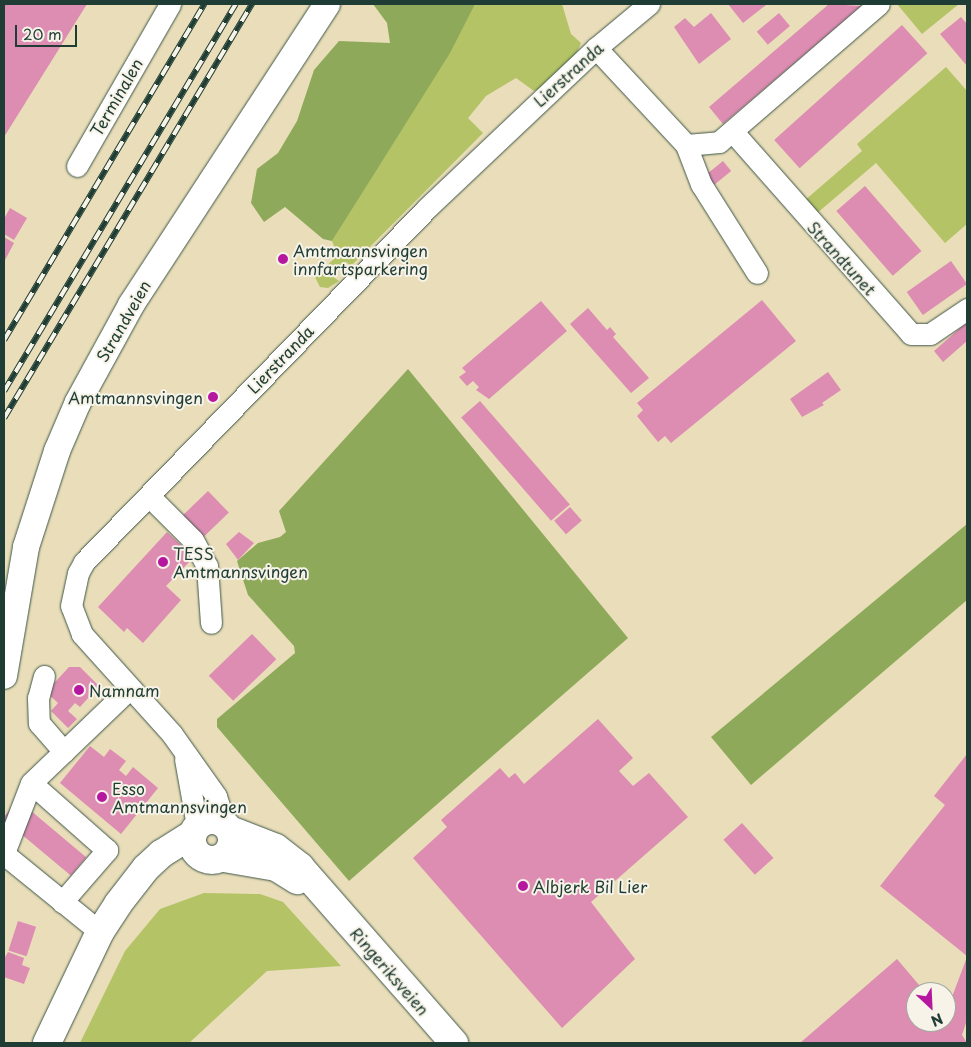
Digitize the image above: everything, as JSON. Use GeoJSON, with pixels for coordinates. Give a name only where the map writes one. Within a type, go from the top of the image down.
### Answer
{"type":"FeatureCollection","features":[{"type":"Feature","properties":{"kind":"highway"},"geometry":{"type":"LineString","coordinates":[[204,845],[232,845],[228,827]]}},
{"type":"Feature","properties":{"kind":"highway","name":"Ringeriksveien"},"geometry":{"type":"LineString","coordinates":[[228,827],[264,842],[284,854],[454,1043]]}},
{"type":"Feature","properties":{"kind":"highway","name":"Ringeriksveien"},"geometry":{"type":"LineString","coordinates":[[47,1043],[100,932],[135,884],[204,845],[276,867],[325,899]]}},
{"type":"Feature","properties":{"kind":"main road","name":"Strandveien"},"geometry":{"type":"LineString","coordinates":[[4,676],[26,547],[57,451],[78,402],[142,288],[327,4]]}},
{"type":"Feature","properties":{"kind":"street","name":"Terminalen"},"geometry":{"type":"LineString","coordinates":[[77,166],[170,4]]}},
{"type":"Feature","properties":{"kind":"street","name":"Lierstranda"},"geometry":{"type":"LineString","coordinates":[[228,827],[216,796],[183,749],[82,634],[71,606],[72,589],[84,562],[411,224],[596,48],[649,4]]}},
{"type":"Feature","properties":{"kind":"street"},"geometry":{"type":"LineString","coordinates":[[686,145],[719,142],[733,132],[879,4]]}},
{"type":"Feature","properties":{"kind":"street"},"geometry":{"type":"LineString","coordinates":[[596,48],[686,145],[702,184],[757,273]]}},
{"type":"Feature","properties":{"kind":"street","name":"Strandtunet"},"geometry":{"type":"LineString","coordinates":[[733,132],[911,334],[930,334],[967,309]]}},
{"type":"Feature","properties":{"kind":"street"},"geometry":{"type":"LineString","coordinates":[[149,496],[193,540],[203,557],[209,577],[211,623]]}},
{"type":"Feature","properties":{"kind":"street"},"geometry":{"type":"LineString","coordinates":[[44,676],[38,698],[39,723],[64,752]]}},
{"type":"Feature","properties":{"kind":"street"},"geometry":{"type":"LineString","coordinates":[[100,932],[4,854],[31,783],[130,688]]}},
{"type":"Feature","properties":{"kind":"street"},"geometry":{"type":"LineString","coordinates":[[183,749],[204,845]]}},
{"type":"Feature","properties":{"kind":"street"},"geometry":{"type":"LineString","coordinates":[[31,783],[106,850],[62,902]]}},
{"type":"Feature","properties":{"kind":"green space"},"geometry":{"type":"Polygon","coordinates":[[[373,4],[475,4],[450,53],[332,241],[323,239],[285,207],[264,222],[251,203],[257,169],[278,153],[297,121],[314,70],[339,41],[390,43],[387,23],[373,4]]]}},
{"type":"Feature","properties":{"kind":"green space"},"geometry":{"type":"Polygon","coordinates":[[[474,4],[562,4],[571,34],[581,43],[571,66],[549,84],[534,91],[516,78],[486,96],[468,118],[483,133],[351,266],[346,262],[337,268],[332,276],[339,281],[328,288],[320,287],[315,277],[338,255],[332,241],[450,50],[474,4]]]}},
{"type":"Feature","properties":{"kind":"green space"},"geometry":{"type":"Polygon","coordinates":[[[897,4],[959,4],[922,34],[897,4]]]}},
{"type":"Feature","properties":{"kind":"green space"},"geometry":{"type":"Polygon","coordinates":[[[946,67],[967,91],[967,224],[945,243],[876,163],[816,214],[804,201],[862,151],[857,144],[946,67]]]}},
{"type":"Feature","properties":{"kind":"green space"},"geometry":{"type":"Polygon","coordinates":[[[408,369],[628,638],[349,881],[217,727],[217,719],[295,653],[294,646],[248,595],[237,561],[258,543],[280,537],[286,532],[279,511],[408,369]]]}},
{"type":"Feature","properties":{"kind":"green space"},"geometry":{"type":"Polygon","coordinates":[[[967,524],[967,600],[751,785],[711,737],[967,524]]]}},
{"type":"Feature","properties":{"kind":"green space"},"geometry":{"type":"Polygon","coordinates":[[[204,893],[260,894],[283,902],[341,966],[267,971],[189,1043],[80,1043],[125,951],[160,909],[204,893]]]}},
{"type":"Feature","properties":{"kind":"building"},"geometry":{"type":"Polygon","coordinates":[[[4,4],[87,4],[4,137],[4,4]]]}},
{"type":"Feature","properties":{"kind":"building"},"geometry":{"type":"Polygon","coordinates":[[[728,4],[765,4],[766,5],[743,23],[728,4]]]}},
{"type":"Feature","properties":{"kind":"building"},"geometry":{"type":"Polygon","coordinates":[[[829,4],[861,6],[723,124],[709,107],[829,4]]]}},
{"type":"Feature","properties":{"kind":"building"},"geometry":{"type":"Polygon","coordinates":[[[711,13],[731,39],[699,64],[674,27],[685,18],[694,27],[711,13]]]}},
{"type":"Feature","properties":{"kind":"building"},"geometry":{"type":"Polygon","coordinates":[[[779,13],[790,26],[768,45],[757,32],[779,13]]]}},
{"type":"Feature","properties":{"kind":"building"},"geometry":{"type":"Polygon","coordinates":[[[961,17],[967,24],[967,66],[940,34],[961,17]]]}},
{"type":"Feature","properties":{"kind":"building"},"geometry":{"type":"Polygon","coordinates":[[[902,25],[927,53],[800,168],[774,140],[902,25]]]}},
{"type":"Feature","properties":{"kind":"building"},"geometry":{"type":"Polygon","coordinates":[[[723,161],[731,171],[713,186],[705,175],[723,161]]]}},
{"type":"Feature","properties":{"kind":"building"},"geometry":{"type":"Polygon","coordinates":[[[865,186],[921,251],[893,276],[836,211],[865,186]]]}},
{"type":"Feature","properties":{"kind":"building"},"geometry":{"type":"Polygon","coordinates":[[[10,208],[27,218],[14,240],[4,234],[4,219],[10,208]]]}},
{"type":"Feature","properties":{"kind":"building"},"geometry":{"type":"Polygon","coordinates":[[[4,237],[14,243],[4,262],[4,237]]]}},
{"type":"Feature","properties":{"kind":"building"},"geometry":{"type":"Polygon","coordinates":[[[951,261],[967,284],[923,315],[907,292],[951,261]]]}},
{"type":"Feature","properties":{"kind":"building"},"geometry":{"type":"Polygon","coordinates":[[[762,300],[796,341],[671,443],[665,436],[658,442],[637,416],[643,410],[637,403],[762,300]]]}},
{"type":"Feature","properties":{"kind":"building"},"geometry":{"type":"Polygon","coordinates":[[[541,301],[567,331],[489,399],[476,390],[479,387],[473,381],[467,386],[459,377],[466,372],[462,368],[541,301]]]}},
{"type":"Feature","properties":{"kind":"building"},"geometry":{"type":"Polygon","coordinates":[[[588,308],[607,330],[610,327],[616,334],[613,337],[649,378],[631,393],[570,324],[588,308]]]}},
{"type":"Feature","properties":{"kind":"building"},"geometry":{"type":"Polygon","coordinates":[[[967,322],[967,341],[943,362],[934,351],[967,322]]]}},
{"type":"Feature","properties":{"kind":"building"},"geometry":{"type":"Polygon","coordinates":[[[828,372],[841,390],[822,403],[824,405],[802,417],[790,399],[828,372]]]}},
{"type":"Feature","properties":{"kind":"building"},"geometry":{"type":"Polygon","coordinates":[[[480,401],[570,504],[551,521],[461,417],[480,401]]]}},
{"type":"Feature","properties":{"kind":"building"},"geometry":{"type":"Polygon","coordinates":[[[208,491],[229,513],[202,538],[181,517],[208,491]]]}},
{"type":"Feature","properties":{"kind":"building"},"geometry":{"type":"Polygon","coordinates":[[[570,507],[582,521],[566,534],[554,521],[570,507]]]}},
{"type":"Feature","properties":{"kind":"building"},"geometry":{"type":"Polygon","coordinates":[[[167,532],[194,557],[166,586],[181,600],[143,643],[127,628],[124,632],[98,607],[167,532]]]}},
{"type":"Feature","properties":{"kind":"building"},"geometry":{"type":"Polygon","coordinates":[[[239,532],[254,543],[238,560],[226,544],[239,532]]]}},
{"type":"Feature","properties":{"kind":"building"},"geometry":{"type":"Polygon","coordinates":[[[252,634],[276,659],[233,701],[209,676],[252,634]]]}},
{"type":"Feature","properties":{"kind":"building"},"geometry":{"type":"Polygon","coordinates":[[[69,667],[80,667],[99,686],[80,707],[75,703],[68,711],[77,719],[68,728],[51,711],[58,703],[46,692],[69,667]]]}},
{"type":"Feature","properties":{"kind":"building"},"geometry":{"type":"Polygon","coordinates":[[[598,719],[633,758],[619,771],[633,786],[649,773],[688,817],[591,902],[635,959],[562,1028],[413,858],[447,827],[441,820],[500,768],[509,778],[515,773],[524,784],[598,719]]]}},
{"type":"Feature","properties":{"kind":"building"},"geometry":{"type":"Polygon","coordinates":[[[90,746],[104,757],[110,749],[126,761],[119,770],[126,776],[133,767],[158,788],[121,834],[60,783],[90,746]]]}},
{"type":"Feature","properties":{"kind":"building"},"geometry":{"type":"Polygon","coordinates":[[[967,754],[967,956],[880,886],[945,805],[934,796],[967,754]]]}},
{"type":"Feature","properties":{"kind":"building"},"geometry":{"type":"Polygon","coordinates":[[[18,800],[86,857],[71,876],[4,820],[4,817],[18,800]]]}},
{"type":"Feature","properties":{"kind":"building"},"geometry":{"type":"Polygon","coordinates":[[[742,823],[773,858],[755,875],[723,840],[742,823]]]}},
{"type":"Feature","properties":{"kind":"building"},"geometry":{"type":"Polygon","coordinates":[[[18,921],[36,927],[26,956],[8,950],[18,921]]]}},
{"type":"Feature","properties":{"kind":"building"},"geometry":{"type":"Polygon","coordinates":[[[8,952],[24,958],[22,965],[30,968],[24,984],[4,977],[4,959],[8,952]]]}},
{"type":"Feature","properties":{"kind":"building"},"geometry":{"type":"Polygon","coordinates":[[[967,957],[967,1020],[962,1035],[967,1043],[800,1043],[897,959],[917,982],[906,982],[906,1032],[956,1032],[956,986],[967,957]]]}},
{"type":"Feature","properties":{"kind":"railway"},"geometry":{"type":"LineString","coordinates":[[4,340],[204,4]]}},
{"type":"Feature","properties":{"kind":"railway"},"geometry":{"type":"LineString","coordinates":[[4,391],[236,4]]}},
{"type":"Feature","properties":{"kind":"railway"},"geometry":{"type":"LineString","coordinates":[[4,418],[252,4]]}},
{"type":"Feature","properties":{"kind":"place","name":"Amtmannsvingen innfartsparkering"},"geometry":{"type":"Point","coordinates":[283,259]}},
{"type":"Feature","properties":{"kind":"place","name":"Amtmannsvingen"},"geometry":{"type":"Point","coordinates":[213,397]}},
{"type":"Feature","properties":{"kind":"place","name":"TESS Amtmannsvingen"},"geometry":{"type":"Point","coordinates":[163,562]}},
{"type":"Feature","properties":{"kind":"place","name":"Namnam"},"geometry":{"type":"Point","coordinates":[79,690]}},
{"type":"Feature","properties":{"kind":"place","name":"Esso Amtmannsvingen"},"geometry":{"type":"Point","coordinates":[102,797]}},
{"type":"Feature","properties":{"kind":"place","name":"Albjerk Bil Lier"},"geometry":{"type":"Point","coordinates":[523,886]}}]}
